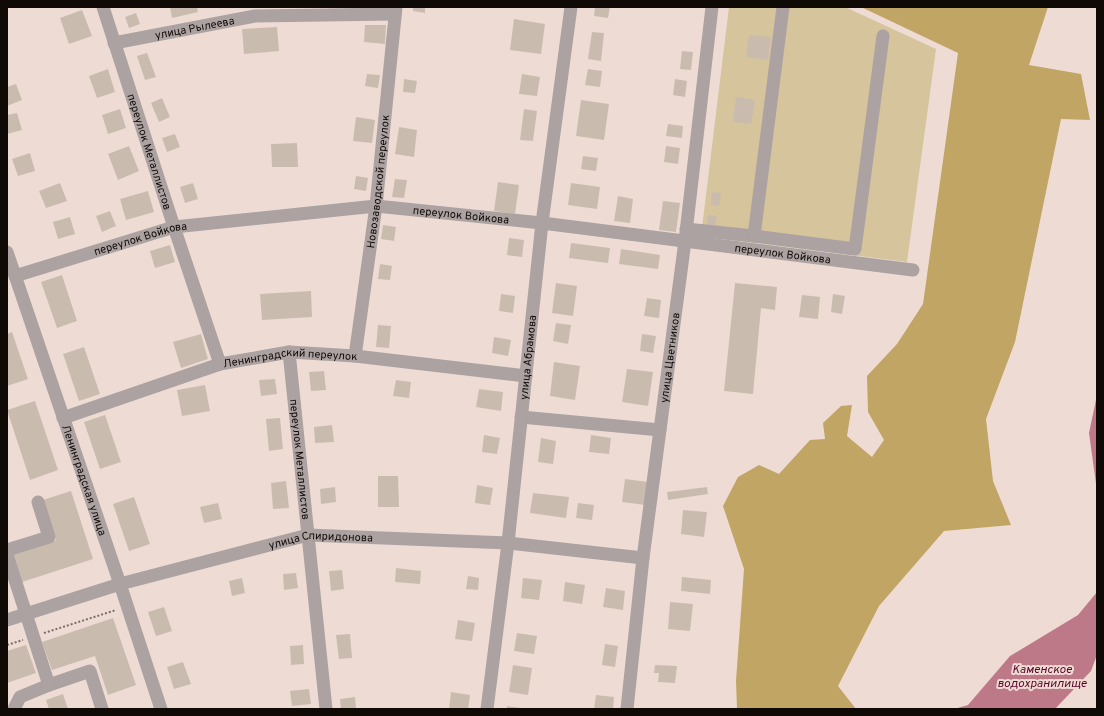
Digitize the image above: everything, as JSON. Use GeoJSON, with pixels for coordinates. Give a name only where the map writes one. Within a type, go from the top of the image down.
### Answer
{"type":"FeatureCollection","features":[{"type":"Feature","properties":{"kind":"street","name":"переулок Металлистов"},"geometry":{"type":"LineString","coordinates":[[103,7],[174,228],[220,364]]}},
{"type":"Feature","properties":{"kind":"street","name":"улица Абрамова"},"geometry":{"type":"LineString","coordinates":[[488,709],[508,543],[542,223],[571,7]]}},
{"type":"Feature","properties":{"kind":"street","name":"улица Цветников"},"geometry":{"type":"LineString","coordinates":[[627,709],[644,558],[686,235],[712,7]]}},
{"type":"Feature","properties":{"kind":"street"},"geometry":{"type":"LineString","coordinates":[[754,236],[783,7]]}},
{"type":"Feature","properties":{"kind":"street","name":"улица Рылеева"},"geometry":{"type":"LineString","coordinates":[[114,43],[255,11],[396,10]]}},
{"type":"Feature","properties":{"kind":"street","name":"Новозаводской переулок"},"geometry":{"type":"LineString","coordinates":[[355,356],[376,206],[396,10]]}},
{"type":"Feature","properties":{"kind":"street"},"geometry":{"type":"LineString","coordinates":[[686,235],[754,236],[855,249],[883,36]]}},
{"type":"Feature","properties":{"kind":"street","name":"переулок Войкова"},"geometry":{"type":"LineString","coordinates":[[14,276],[174,228],[376,206],[542,223],[686,235],[913,270]]}},
{"type":"Feature","properties":{"kind":"street","name":"Ленинградская улица"},"geometry":{"type":"LineString","coordinates":[[7,252],[161,709]]}},
{"type":"Feature","properties":{"kind":"street","name":"переулок Металлистов"},"geometry":{"type":"LineString","coordinates":[[289,352],[326,709]]}},
{"type":"Feature","properties":{"kind":"street","name":"Ленинградский переулок"},"geometry":{"type":"LineString","coordinates":[[63,418],[220,364],[289,352],[355,356],[526,376]]}},
{"type":"Feature","properties":{"kind":"street"},"geometry":{"type":"LineString","coordinates":[[521,417],[660,430]]}},
{"type":"Feature","properties":{"kind":"street"},"geometry":{"type":"LineString","coordinates":[[7,550],[49,537],[38,502]]}},
{"type":"Feature","properties":{"kind":"street","name":"улица Спиридонова"},"geometry":{"type":"LineString","coordinates":[[7,620],[120,584],[308,534],[508,543],[644,558]]}},
{"type":"Feature","properties":{"kind":"street"},"geometry":{"type":"LineString","coordinates":[[7,555],[50,685]]}},
{"type":"Feature","properties":{"kind":"street"},"geometry":{"type":"LineString","coordinates":[[14,709],[20,697],[50,685],[90,672],[102,709]]}},
{"type":"Feature","properties":{"kind":"path"},"geometry":{"type":"LineString","coordinates":[[7,645],[117,610]]}},
{"type":"Feature","properties":{"kind":"shaded area"},"geometry":{"type":"Polygon","coordinates":[[[729,7],[845,7],[936,49],[907,262],[701,236],[729,7]]]}},
{"type":"Feature","properties":{"kind":"shaded area"},"geometry":{"type":"Polygon","coordinates":[[[861,7],[1048,7],[1029,65],[1081,74],[1090,120],[1061,119],[1015,342],[986,419],[993,481],[1011,525],[944,531],[879,606],[838,686],[856,709],[737,709],[736,681],[744,569],[723,506],[738,477],[759,465],[779,474],[810,440],[825,439],[823,423],[841,406],[852,405],[847,436],[872,457],[884,440],[868,412],[867,376],[897,344],[923,304],[958,53],[861,7]]]}},
{"type":"Feature","properties":{"kind":"water"},"geometry":{"type":"Polygon","coordinates":[[[1097,395],[1097,491],[1089,433],[1097,395]]]}},
{"type":"Feature","properties":{"kind":"water","name":"Каменское водохранилище"},"geometry":{"type":"Polygon","coordinates":[[[1097,592],[1097,655],[1091,671],[1055,709],[954,709],[968,705],[1010,656],[1078,615],[1097,592]]]}},
{"type":"Feature","properties":{"kind":"building"},"geometry":{"type":"Polygon","coordinates":[[[170,7],[197,7],[198,12],[172,18],[170,7]]]}},
{"type":"Feature","properties":{"kind":"building"},"geometry":{"type":"Polygon","coordinates":[[[413,7],[425,7],[425,13],[413,11],[413,7]]]}},
{"type":"Feature","properties":{"kind":"building"},"geometry":{"type":"Polygon","coordinates":[[[595,7],[610,7],[608,18],[594,16],[595,7]]]}},
{"type":"Feature","properties":{"kind":"building"},"geometry":{"type":"Polygon","coordinates":[[[82,10],[92,36],[69,44],[60,18],[82,10]]]}},
{"type":"Feature","properties":{"kind":"building"},"geometry":{"type":"Polygon","coordinates":[[[136,13],[140,24],[129,28],[125,17],[136,13]]]}},
{"type":"Feature","properties":{"kind":"building"},"geometry":{"type":"Polygon","coordinates":[[[514,19],[545,24],[541,54],[510,50],[514,19]]]}},
{"type":"Feature","properties":{"kind":"building"},"geometry":{"type":"Polygon","coordinates":[[[365,25],[386,25],[385,44],[364,42],[365,25]]]}},
{"type":"Feature","properties":{"kind":"building"},"geometry":{"type":"Polygon","coordinates":[[[277,27],[279,51],[244,54],[242,29],[277,27]]]}},
{"type":"Feature","properties":{"kind":"building"},"geometry":{"type":"Polygon","coordinates":[[[592,32],[604,33],[601,61],[588,59],[592,32]]]}},
{"type":"Feature","properties":{"kind":"building"},"geometry":{"type":"Polygon","coordinates":[[[749,35],[771,37],[768,60],[746,57],[749,35]]]}},
{"type":"Feature","properties":{"kind":"building"},"geometry":{"type":"Polygon","coordinates":[[[682,51],[693,52],[691,70],[680,69],[682,51]]]}},
{"type":"Feature","properties":{"kind":"building"},"geometry":{"type":"Polygon","coordinates":[[[147,53],[156,77],[145,80],[137,56],[147,53]]]}},
{"type":"Feature","properties":{"kind":"building"},"geometry":{"type":"Polygon","coordinates":[[[108,69],[115,92],[97,98],[89,76],[108,69]]]}},
{"type":"Feature","properties":{"kind":"building"},"geometry":{"type":"Polygon","coordinates":[[[588,69],[602,71],[600,87],[585,85],[588,69]]]}},
{"type":"Feature","properties":{"kind":"building"},"geometry":{"type":"Polygon","coordinates":[[[367,74],[380,75],[378,88],[365,86],[367,74]]]}},
{"type":"Feature","properties":{"kind":"building"},"geometry":{"type":"Polygon","coordinates":[[[522,74],[540,77],[537,96],[519,94],[522,74]]]}},
{"type":"Feature","properties":{"kind":"building"},"geometry":{"type":"Polygon","coordinates":[[[404,79],[417,81],[415,93],[403,92],[404,79]]]}},
{"type":"Feature","properties":{"kind":"building"},"geometry":{"type":"Polygon","coordinates":[[[675,79],[687,81],[685,97],[673,95],[675,79]]]}},
{"type":"Feature","properties":{"kind":"building"},"geometry":{"type":"Polygon","coordinates":[[[16,84],[22,100],[7,106],[7,87],[16,84]]]}},
{"type":"Feature","properties":{"kind":"building"},"geometry":{"type":"Polygon","coordinates":[[[736,97],[755,100],[751,124],[733,122],[736,97]]]}},
{"type":"Feature","properties":{"kind":"building"},"geometry":{"type":"Polygon","coordinates":[[[162,98],[170,117],[159,122],[151,103],[162,98]]]}},
{"type":"Feature","properties":{"kind":"building"},"geometry":{"type":"Polygon","coordinates":[[[581,100],[609,104],[604,140],[576,136],[581,100]]]}},
{"type":"Feature","properties":{"kind":"building"},"geometry":{"type":"Polygon","coordinates":[[[120,109],[126,128],[108,134],[102,115],[120,109]]]}},
{"type":"Feature","properties":{"kind":"building"},"geometry":{"type":"Polygon","coordinates":[[[524,109],[537,111],[533,141],[520,140],[524,109]]]}},
{"type":"Feature","properties":{"kind":"building"},"geometry":{"type":"Polygon","coordinates":[[[17,113],[22,130],[7,134],[7,115],[17,113]]]}},
{"type":"Feature","properties":{"kind":"building"},"geometry":{"type":"Polygon","coordinates":[[[356,117],[375,120],[372,143],[353,141],[356,117]]]}},
{"type":"Feature","properties":{"kind":"building"},"geometry":{"type":"Polygon","coordinates":[[[668,124],[683,126],[682,138],[666,136],[668,124]]]}},
{"type":"Feature","properties":{"kind":"building"},"geometry":{"type":"Polygon","coordinates":[[[399,127],[417,130],[414,157],[395,154],[399,127]]]}},
{"type":"Feature","properties":{"kind":"building"},"geometry":{"type":"Polygon","coordinates":[[[175,134],[180,147],[167,152],[162,138],[175,134]]]}},
{"type":"Feature","properties":{"kind":"building"},"geometry":{"type":"Polygon","coordinates":[[[297,143],[298,167],[272,167],[271,144],[297,143]]]}},
{"type":"Feature","properties":{"kind":"building"},"geometry":{"type":"Polygon","coordinates":[[[129,146],[139,171],[118,180],[108,154],[129,146]]]}},
{"type":"Feature","properties":{"kind":"building"},"geometry":{"type":"Polygon","coordinates":[[[666,146],[680,148],[678,164],[664,162],[666,146]]]}},
{"type":"Feature","properties":{"kind":"building"},"geometry":{"type":"Polygon","coordinates":[[[30,153],[35,171],[18,176],[12,159],[30,153]]]}},
{"type":"Feature","properties":{"kind":"building"},"geometry":{"type":"Polygon","coordinates":[[[583,156],[598,158],[596,171],[581,169],[583,156]]]}},
{"type":"Feature","properties":{"kind":"building"},"geometry":{"type":"Polygon","coordinates":[[[356,176],[368,178],[366,191],[354,189],[356,176]]]}},
{"type":"Feature","properties":{"kind":"building"},"geometry":{"type":"Polygon","coordinates":[[[395,179],[407,180],[404,198],[392,197],[395,179]]]}},
{"type":"Feature","properties":{"kind":"building"},"geometry":{"type":"Polygon","coordinates":[[[498,182],[519,185],[515,214],[494,211],[498,182]]]}},
{"type":"Feature","properties":{"kind":"building"},"geometry":{"type":"Polygon","coordinates":[[[60,183],[67,201],[46,208],[39,191],[60,183]]]}},
{"type":"Feature","properties":{"kind":"building"},"geometry":{"type":"Polygon","coordinates":[[[193,183],[198,199],[185,203],[180,187],[193,183]]]}},
{"type":"Feature","properties":{"kind":"building"},"geometry":{"type":"Polygon","coordinates":[[[571,183],[600,187],[597,209],[568,205],[571,183]]]}},
{"type":"Feature","properties":{"kind":"building"},"geometry":{"type":"Polygon","coordinates":[[[148,191],[154,212],[126,220],[120,199],[148,191]]]}},
{"type":"Feature","properties":{"kind":"building"},"geometry":{"type":"Polygon","coordinates":[[[712,192],[721,193],[719,206],[711,205],[712,192]]]}},
{"type":"Feature","properties":{"kind":"building"},"geometry":{"type":"Polygon","coordinates":[[[618,196],[633,199],[630,223],[614,221],[618,196]]]}},
{"type":"Feature","properties":{"kind":"building"},"geometry":{"type":"Polygon","coordinates":[[[663,201],[680,203],[676,232],[659,230],[663,201]]]}},
{"type":"Feature","properties":{"kind":"building"},"geometry":{"type":"Polygon","coordinates":[[[110,211],[116,226],[102,232],[96,216],[110,211]]]}},
{"type":"Feature","properties":{"kind":"building"},"geometry":{"type":"Polygon","coordinates":[[[708,215],[717,216],[715,227],[707,226],[708,215]]]}},
{"type":"Feature","properties":{"kind":"building"},"geometry":{"type":"Polygon","coordinates":[[[70,217],[75,234],[58,239],[53,222],[70,217]]]}},
{"type":"Feature","properties":{"kind":"building"},"geometry":{"type":"Polygon","coordinates":[[[383,225],[396,227],[394,241],[381,239],[383,225]]]}},
{"type":"Feature","properties":{"kind":"building"},"geometry":{"type":"Polygon","coordinates":[[[509,238],[524,240],[522,257],[507,255],[509,238]]]}},
{"type":"Feature","properties":{"kind":"building"},"geometry":{"type":"Polygon","coordinates":[[[571,243],[610,248],[608,263],[569,258],[571,243]]]}},
{"type":"Feature","properties":{"kind":"building"},"geometry":{"type":"Polygon","coordinates":[[[170,245],[175,262],[155,268],[150,251],[170,245]]]}},
{"type":"Feature","properties":{"kind":"building"},"geometry":{"type":"Polygon","coordinates":[[[621,249],[660,255],[658,269],[619,264],[621,249]]]}},
{"type":"Feature","properties":{"kind":"building"},"geometry":{"type":"Polygon","coordinates":[[[380,264],[392,266],[390,280],[378,279],[380,264]]]}},
{"type":"Feature","properties":{"kind":"building"},"geometry":{"type":"Polygon","coordinates":[[[62,275],[77,321],[57,328],[41,282],[62,275]]]}},
{"type":"Feature","properties":{"kind":"building"},"geometry":{"type":"Polygon","coordinates":[[[556,283],[577,286],[573,316],[552,313],[556,283]]]}},
{"type":"Feature","properties":{"kind":"building"},"geometry":{"type":"Polygon","coordinates":[[[735,283],[777,287],[775,310],[761,308],[753,394],[724,391],[735,283]]]}},
{"type":"Feature","properties":{"kind":"building"},"geometry":{"type":"Polygon","coordinates":[[[311,291],[312,317],[262,320],[260,294],[311,291]]]}},
{"type":"Feature","properties":{"kind":"building"},"geometry":{"type":"Polygon","coordinates":[[[501,294],[515,296],[513,313],[499,311],[501,294]]]}},
{"type":"Feature","properties":{"kind":"building"},"geometry":{"type":"Polygon","coordinates":[[[833,294],[845,296],[842,314],[831,312],[833,294]]]}},
{"type":"Feature","properties":{"kind":"building"},"geometry":{"type":"Polygon","coordinates":[[[802,295],[820,297],[818,319],[799,317],[802,295]]]}},
{"type":"Feature","properties":{"kind":"building"},"geometry":{"type":"Polygon","coordinates":[[[647,298],[661,300],[659,318],[644,316],[647,298]]]}},
{"type":"Feature","properties":{"kind":"building"},"geometry":{"type":"Polygon","coordinates":[[[556,323],[571,325],[568,344],[553,341],[556,323]]]}},
{"type":"Feature","properties":{"kind":"building"},"geometry":{"type":"Polygon","coordinates":[[[378,325],[391,326],[389,348],[376,347],[378,325]]]}},
{"type":"Feature","properties":{"kind":"building"},"geometry":{"type":"Polygon","coordinates":[[[12,332],[28,379],[7,386],[7,334],[12,332]]]}},
{"type":"Feature","properties":{"kind":"building"},"geometry":{"type":"Polygon","coordinates":[[[201,334],[208,359],[181,368],[173,342],[201,334]]]}},
{"type":"Feature","properties":{"kind":"building"},"geometry":{"type":"Polygon","coordinates":[[[642,334],[656,336],[653,353],[640,351],[642,334]]]}},
{"type":"Feature","properties":{"kind":"building"},"geometry":{"type":"Polygon","coordinates":[[[494,337],[511,340],[508,356],[492,353],[494,337]]]}},
{"type":"Feature","properties":{"kind":"building"},"geometry":{"type":"Polygon","coordinates":[[[84,347],[100,394],[79,401],[63,354],[84,347]]]}},
{"type":"Feature","properties":{"kind":"building"},"geometry":{"type":"Polygon","coordinates":[[[554,362],[580,366],[575,400],[550,396],[554,362]]]}},
{"type":"Feature","properties":{"kind":"building"},"geometry":{"type":"Polygon","coordinates":[[[627,369],[653,372],[648,406],[622,402],[627,369]]]}},
{"type":"Feature","properties":{"kind":"building"},"geometry":{"type":"Polygon","coordinates":[[[324,371],[326,390],[311,391],[309,372],[324,371]]]}},
{"type":"Feature","properties":{"kind":"building"},"geometry":{"type":"Polygon","coordinates":[[[275,379],[277,394],[261,396],[259,380],[275,379]]]}},
{"type":"Feature","properties":{"kind":"building"},"geometry":{"type":"Polygon","coordinates":[[[396,380],[411,382],[409,398],[393,396],[396,380]]]}},
{"type":"Feature","properties":{"kind":"building"},"geometry":{"type":"Polygon","coordinates":[[[205,385],[210,411],[182,416],[177,390],[205,385]]]}},
{"type":"Feature","properties":{"kind":"building"},"geometry":{"type":"Polygon","coordinates":[[[479,389],[503,392],[501,411],[476,407],[479,389]]]}},
{"type":"Feature","properties":{"kind":"building"},"geometry":{"type":"Polygon","coordinates":[[[35,401],[58,470],[30,480],[7,410],[35,401]]]}},
{"type":"Feature","properties":{"kind":"building"},"geometry":{"type":"Polygon","coordinates":[[[105,415],[121,462],[100,469],[84,422],[105,415]]]}},
{"type":"Feature","properties":{"kind":"building"},"geometry":{"type":"Polygon","coordinates":[[[280,418],[283,449],[269,451],[266,419],[280,418]]]}},
{"type":"Feature","properties":{"kind":"building"},"geometry":{"type":"Polygon","coordinates":[[[332,425],[334,442],[315,443],[314,427],[332,425]]]}},
{"type":"Feature","properties":{"kind":"building"},"geometry":{"type":"Polygon","coordinates":[[[484,435],[500,438],[497,454],[482,452],[484,435]]]}},
{"type":"Feature","properties":{"kind":"building"},"geometry":{"type":"Polygon","coordinates":[[[591,435],[611,438],[609,454],[589,452],[591,435]]]}},
{"type":"Feature","properties":{"kind":"building"},"geometry":{"type":"Polygon","coordinates":[[[541,438],[556,441],[553,464],[538,462],[541,438]]]}},
{"type":"Feature","properties":{"kind":"building"},"geometry":{"type":"Polygon","coordinates":[[[378,476],[398,476],[399,507],[378,507],[378,476]]]}},
{"type":"Feature","properties":{"kind":"building"},"geometry":{"type":"Polygon","coordinates":[[[625,479],[648,482],[645,505],[622,502],[625,479]]]}},
{"type":"Feature","properties":{"kind":"building"},"geometry":{"type":"Polygon","coordinates":[[[286,481],[289,508],[273,509],[271,483],[286,481]]]}},
{"type":"Feature","properties":{"kind":"building"},"geometry":{"type":"Polygon","coordinates":[[[477,485],[493,488],[490,505],[475,503],[477,485]]]}},
{"type":"Feature","properties":{"kind":"building"},"geometry":{"type":"Polygon","coordinates":[[[335,487],[336,502],[321,504],[320,489],[335,487]]]}},
{"type":"Feature","properties":{"kind":"building"},"geometry":{"type":"Polygon","coordinates":[[[707,487],[708,494],[668,500],[667,492],[707,487]]]}},
{"type":"Feature","properties":{"kind":"building"},"geometry":{"type":"Polygon","coordinates":[[[71,491],[93,559],[22,582],[13,554],[56,540],[43,500],[71,491]]]}},
{"type":"Feature","properties":{"kind":"building"},"geometry":{"type":"Polygon","coordinates":[[[533,493],[569,497],[566,518],[530,513],[533,493]]]}},
{"type":"Feature","properties":{"kind":"building"},"geometry":{"type":"Polygon","coordinates":[[[134,497],[150,544],[129,551],[113,504],[134,497]]]}},
{"type":"Feature","properties":{"kind":"building"},"geometry":{"type":"Polygon","coordinates":[[[218,503],[222,519],[204,523],[200,507],[218,503]]]}},
{"type":"Feature","properties":{"kind":"building"},"geometry":{"type":"Polygon","coordinates":[[[578,503],[594,505],[592,520],[576,518],[578,503]]]}},
{"type":"Feature","properties":{"kind":"building"},"geometry":{"type":"Polygon","coordinates":[[[683,510],[707,512],[704,537],[681,534],[683,510]]]}},
{"type":"Feature","properties":{"kind":"building"},"geometry":{"type":"Polygon","coordinates":[[[396,568],[421,571],[420,584],[395,582],[396,568]]]}},
{"type":"Feature","properties":{"kind":"building"},"geometry":{"type":"Polygon","coordinates":[[[342,570],[344,589],[331,591],[329,571],[342,570]]]}},
{"type":"Feature","properties":{"kind":"building"},"geometry":{"type":"Polygon","coordinates":[[[296,573],[298,588],[284,590],[283,574],[296,573]]]}},
{"type":"Feature","properties":{"kind":"building"},"geometry":{"type":"Polygon","coordinates":[[[468,576],[479,578],[478,590],[466,589],[468,576]]]}},
{"type":"Feature","properties":{"kind":"building"},"geometry":{"type":"Polygon","coordinates":[[[682,577],[711,580],[710,594],[681,591],[682,577]]]}},
{"type":"Feature","properties":{"kind":"building"},"geometry":{"type":"Polygon","coordinates":[[[242,578],[245,593],[232,596],[229,581],[242,578]]]}},
{"type":"Feature","properties":{"kind":"building"},"geometry":{"type":"Polygon","coordinates":[[[523,578],[542,580],[539,600],[521,598],[523,578]]]}},
{"type":"Feature","properties":{"kind":"building"},"geometry":{"type":"Polygon","coordinates":[[[565,582],[585,585],[582,604],[563,601],[565,582]]]}},
{"type":"Feature","properties":{"kind":"building"},"geometry":{"type":"Polygon","coordinates":[[[606,588],[625,591],[623,610],[603,607],[606,588]]]}},
{"type":"Feature","properties":{"kind":"building"},"geometry":{"type":"Polygon","coordinates":[[[670,602],[693,604],[690,631],[668,629],[670,602]]]}},
{"type":"Feature","properties":{"kind":"building"},"geometry":{"type":"Polygon","coordinates":[[[164,607],[172,631],[156,636],[148,612],[164,607]]]}},
{"type":"Feature","properties":{"kind":"building"},"geometry":{"type":"Polygon","coordinates":[[[113,618],[136,685],[108,695],[95,656],[52,670],[42,642],[113,618]]]}},
{"type":"Feature","properties":{"kind":"building"},"geometry":{"type":"Polygon","coordinates":[[[458,620],[475,623],[472,641],[455,639],[458,620]]]}},
{"type":"Feature","properties":{"kind":"building"},"geometry":{"type":"Polygon","coordinates":[[[517,633],[537,636],[534,654],[514,651],[517,633]]]}},
{"type":"Feature","properties":{"kind":"building"},"geometry":{"type":"Polygon","coordinates":[[[350,634],[352,658],[339,659],[336,635],[350,634]]]}},
{"type":"Feature","properties":{"kind":"building"},"geometry":{"type":"Polygon","coordinates":[[[605,644],[618,646],[615,667],[602,665],[605,644]]]}},
{"type":"Feature","properties":{"kind":"building"},"geometry":{"type":"Polygon","coordinates":[[[26,645],[36,673],[7,683],[7,651],[26,645]]]}},
{"type":"Feature","properties":{"kind":"building"},"geometry":{"type":"Polygon","coordinates":[[[303,645],[304,664],[291,665],[290,646],[303,645]]]}},
{"type":"Feature","properties":{"kind":"building"},"geometry":{"type":"Polygon","coordinates":[[[183,662],[191,684],[174,689],[167,667],[183,662]]]}},
{"type":"Feature","properties":{"kind":"building"},"geometry":{"type":"Polygon","coordinates":[[[513,665],[532,668],[528,695],[509,692],[513,665]]]}},
{"type":"Feature","properties":{"kind":"building"},"geometry":{"type":"Polygon","coordinates":[[[655,665],[677,666],[675,683],[658,682],[659,673],[654,673],[655,665]]]}},
{"type":"Feature","properties":{"kind":"building"},"geometry":{"type":"Polygon","coordinates":[[[309,689],[311,704],[292,706],[290,691],[309,689]]]}},
{"type":"Feature","properties":{"kind":"building"},"geometry":{"type":"Polygon","coordinates":[[[451,692],[470,695],[468,709],[449,709],[451,692]]]}},
{"type":"Feature","properties":{"kind":"building"},"geometry":{"type":"Polygon","coordinates":[[[63,694],[68,709],[49,709],[46,700],[63,694]]]}},
{"type":"Feature","properties":{"kind":"building"},"geometry":{"type":"Polygon","coordinates":[[[596,695],[614,697],[613,709],[594,709],[596,695]]]}},
{"type":"Feature","properties":{"kind":"building"},"geometry":{"type":"Polygon","coordinates":[[[355,697],[356,709],[341,709],[340,699],[355,697]]]}},
{"type":"Feature","properties":{"kind":"building"},"geometry":{"type":"Polygon","coordinates":[[[507,706],[522,708],[522,709],[507,709],[507,706]]]}}]}
